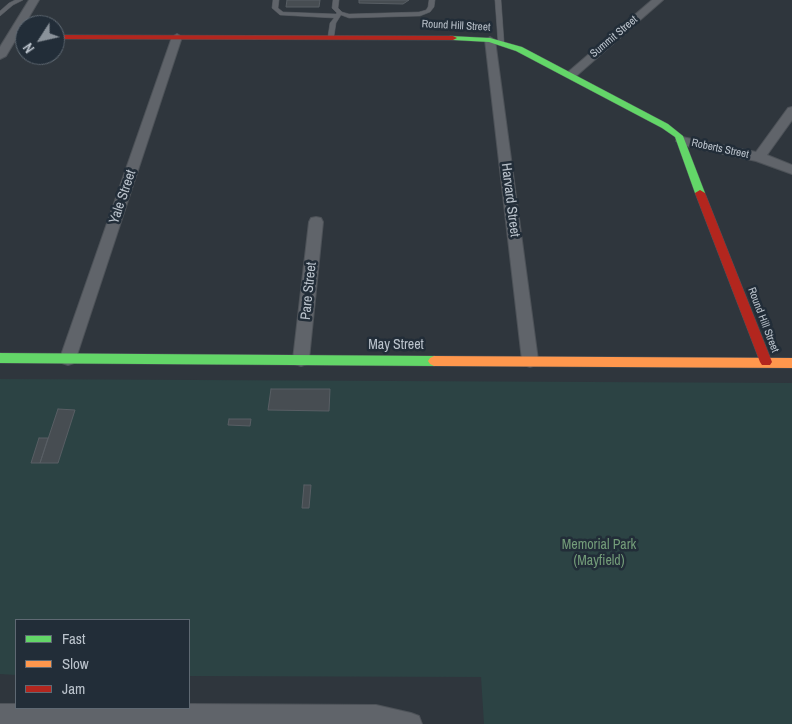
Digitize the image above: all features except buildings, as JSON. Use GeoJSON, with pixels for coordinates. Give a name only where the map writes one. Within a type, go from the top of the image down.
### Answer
{"type":"FeatureCollection","features":[{"type":"Feature","properties":{"kind":"street"},"geometry":{"type":"LineString","coordinates":[[0,56],[34,0]]}},
{"type":"Feature","properties":{"kind":"street","name":"Summit Street"},"geometry":{"type":"LineString","coordinates":[[570,75],[658,0]]}},
{"type":"Feature","properties":{"kind":"street","name":"Round Hill Street"},"geometry":{"type":"LineString","coordinates":[[65,37],[331,36],[496,41],[570,75],[676,132],[682,141],[687,160],[766,362]]}},
{"type":"Feature","properties":{"kind":"street","name":"Yale Street"},"geometry":{"type":"LineString","coordinates":[[68,358],[177,37]]}},
{"type":"Feature","properties":{"kind":"street","name":"Harvard Street"},"geometry":{"type":"LineString","coordinates":[[496,41],[530,360]]}},
{"type":"Feature","properties":{"kind":"street","name":"Roberts Street"},"geometry":{"type":"LineString","coordinates":[[759,158],[792,111]]}},
{"type":"Feature","properties":{"kind":"street","name":"Roberts Street"},"geometry":{"type":"LineString","coordinates":[[682,141],[759,158],[792,170]]}},
{"type":"Feature","properties":{"kind":"street","name":"Pare Street"},"geometry":{"type":"LineString","coordinates":[[302,359],[316,222]]}},
{"type":"Feature","properties":{"kind":"street","name":"May Street"},"geometry":{"type":"LineString","coordinates":[[0,358],[792,362]]}},
{"type":"Feature","properties":{"kind":"street"},"geometry":{"type":"LineString","coordinates":[[0,715],[376,716],[411,724]]}},
{"type":"Feature","properties":{"kind":"lane"},"geometry":{"type":"LineString","coordinates":[[0,14],[11,4],[20,0]]}},
{"type":"Feature","properties":{"kind":"lane"},"geometry":{"type":"LineString","coordinates":[[276,0],[275,8],[282,14],[350,16],[420,14],[428,11],[432,0]]}},
{"type":"Feature","properties":{"kind":"lane"},"geometry":{"type":"LineString","coordinates":[[336,0],[336,8],[339,15]]}},
{"type":"Feature","properties":{"kind":"lane"},"geometry":{"type":"LineString","coordinates":[[496,41],[498,0]]}},
{"type":"Feature","properties":{"kind":"lane"},"geometry":{"type":"LineString","coordinates":[[331,36],[333,23],[339,15]]}},
{"type":"Feature","properties":{"kind":"green space","name":"Memorial Park (Mayfield)"},"geometry":{"type":"Polygon","coordinates":[[[0,379],[792,383],[792,724],[484,724],[481,677],[190,676],[190,619],[15,619],[15,675],[0,674],[0,379]]]}},
{"type":"Feature","properties":{"kind":"traffic: fast"},"geometry":{"type":"LineString","coordinates":[[453,38],[490,40],[519,49],[665,126],[679,136],[700,193]]}},
{"type":"Feature","properties":{"kind":"traffic: fast"},"geometry":{"type":"LineString","coordinates":[[0,358],[434,361]]}},
{"type":"Feature","properties":{"kind":"traffic: slow"},"geometry":{"type":"LineString","coordinates":[[434,361],[792,363]]}},
{"type":"Feature","properties":{"kind":"traffic: jam"},"geometry":{"type":"LineString","coordinates":[[65,37],[453,38]]}},
{"type":"Feature","properties":{"kind":"traffic: jam"},"geometry":{"type":"LineString","coordinates":[[700,193],[766,362]]}}]}
